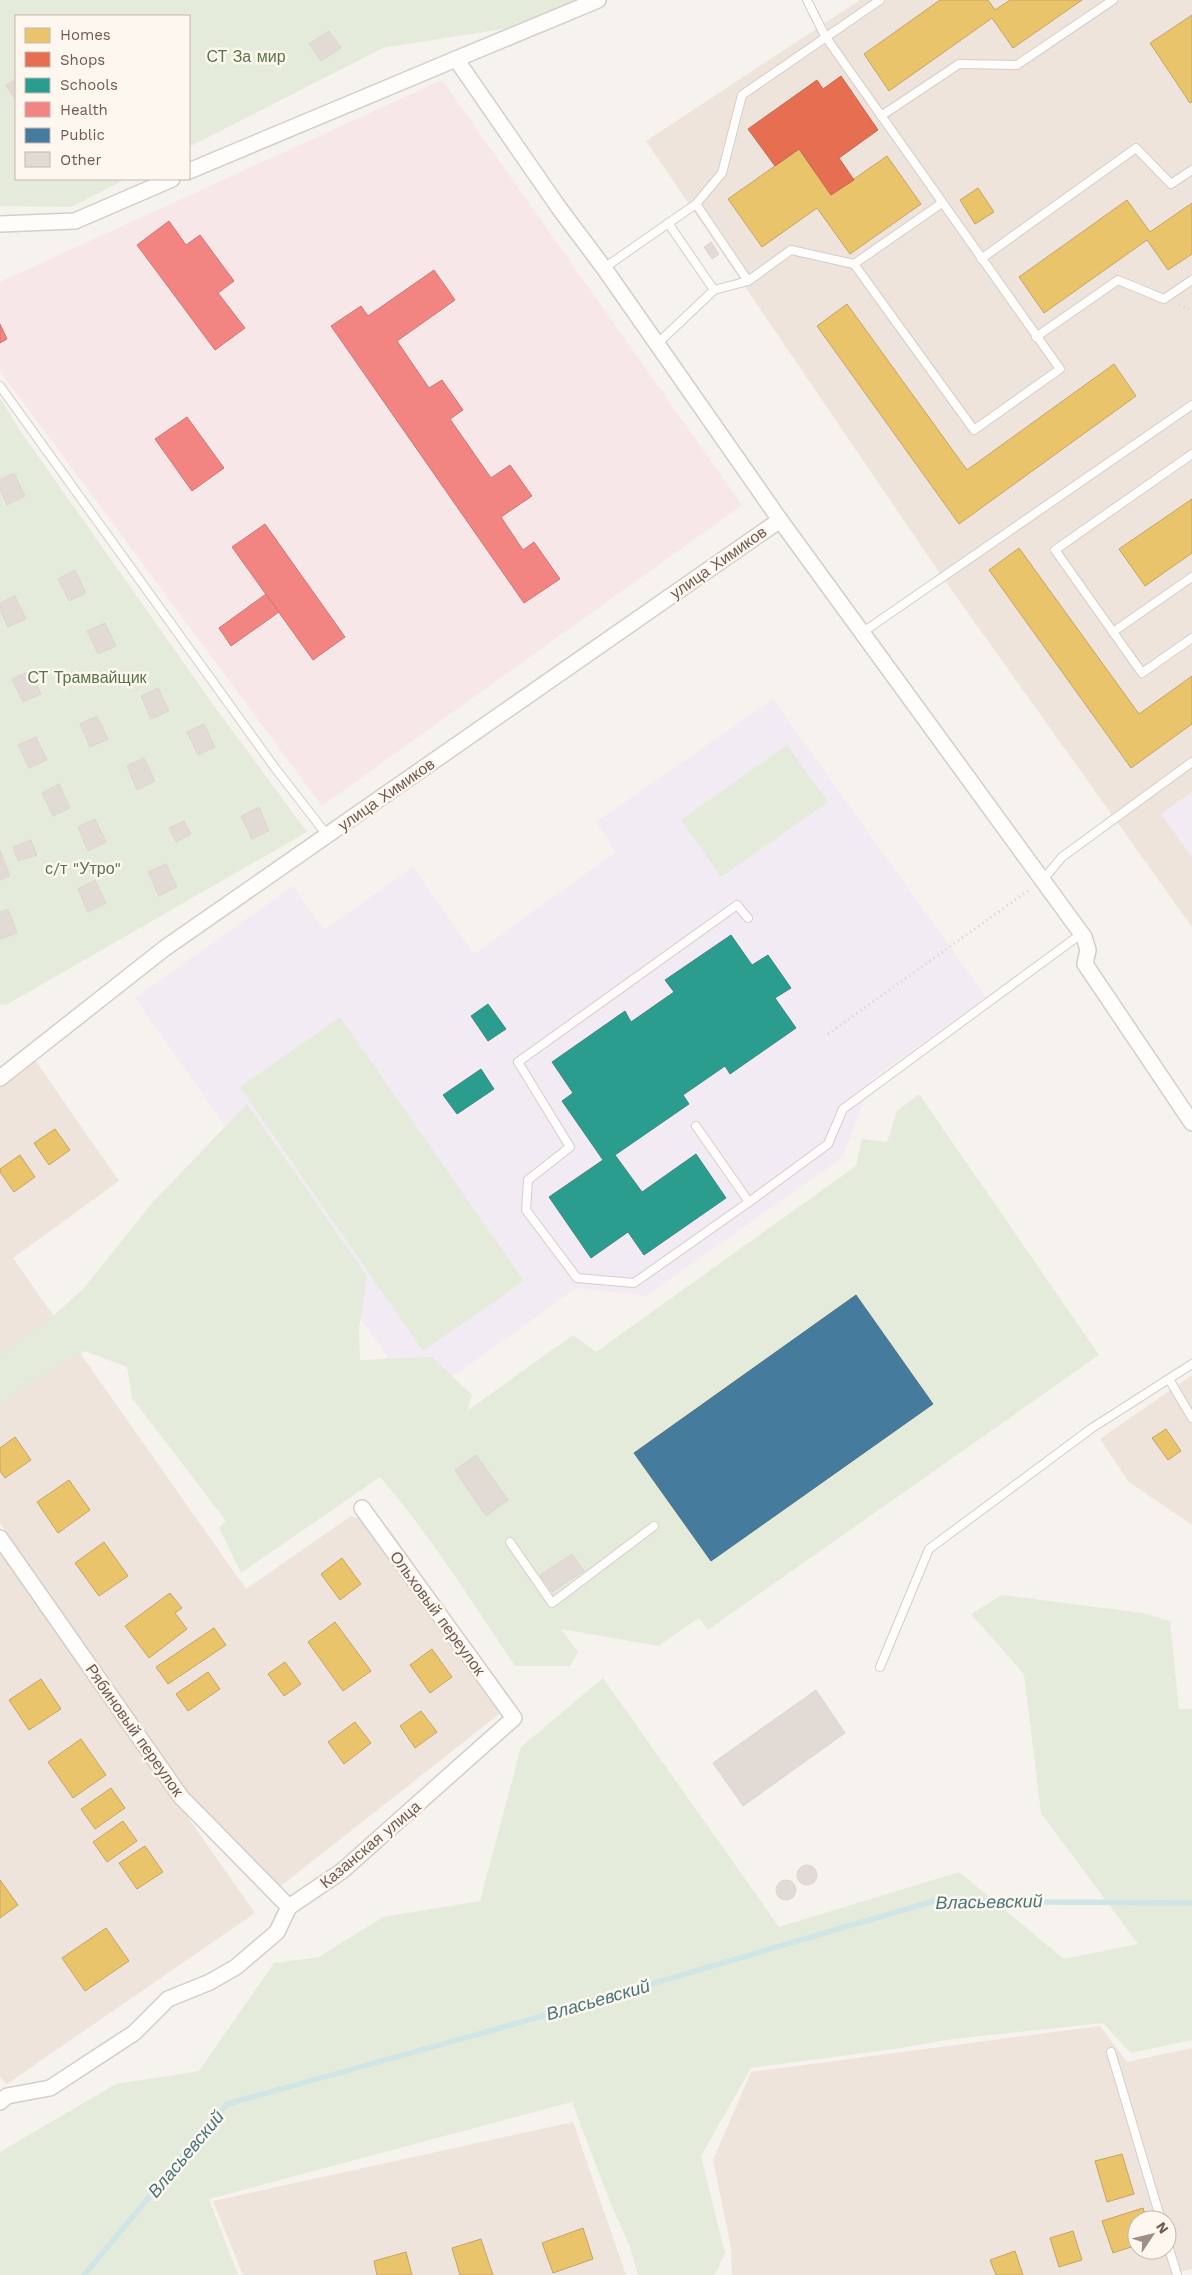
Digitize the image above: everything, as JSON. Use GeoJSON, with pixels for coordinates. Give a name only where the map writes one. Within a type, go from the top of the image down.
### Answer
{"type":"FeatureCollection","features":[{"type":"Feature","properties":{"kind":"street"},"geometry":{"type":"LineString","coordinates":[[190,171],[598,0]]}},
{"type":"Feature","properties":{"kind":"street"},"geometry":{"type":"LineString","coordinates":[[456,59],[780,520],[1081,934],[1088,950],[1085,964],[1192,1123]]}},
{"type":"Feature","properties":{"kind":"street"},"geometry":{"type":"LineString","coordinates":[[1,223],[75,221],[170,180]]}},
{"type":"Feature","properties":{"kind":"street","name":"улица Химиков"},"geometry":{"type":"LineString","coordinates":[[0,1078],[165,948],[327,836],[552,676],[780,520]]}},
{"type":"Feature","properties":{"kind":"street","name":"Ольховый переулок"},"geometry":{"type":"LineString","coordinates":[[362,1508],[514,1718]]}},
{"type":"Feature","properties":{"kind":"street","name":"Рябиновый переулок"},"geometry":{"type":"LineString","coordinates":[[0,1538],[181,1797],[289,1907]]}},
{"type":"Feature","properties":{"kind":"street","name":"Казанская улица"},"geometry":{"type":"LineString","coordinates":[[289,1907],[342,1871],[514,1718]]}},
{"type":"Feature","properties":{"kind":"street"},"geometry":{"type":"LineString","coordinates":[[2,2095],[50,2088],[134,2034],[168,1998],[210,1982],[236,1968],[277,1932],[289,1907]]}},
{"type":"Feature","properties":{"kind":"lane"},"geometry":{"type":"LineString","coordinates":[[657,344],[714,290],[748,281],[791,250],[854,264],[974,430],[1060,369],[826,36],[807,0]]}},
{"type":"Feature","properties":{"kind":"lane"},"geometry":{"type":"LineString","coordinates":[[604,268],[696,204],[722,173],[742,95],[880,0]]}},
{"type":"Feature","properties":{"kind":"lane"},"geometry":{"type":"LineString","coordinates":[[881,116],[958,64],[1017,65],[1113,0]]}},
{"type":"Feature","properties":{"kind":"lane"},"geometry":{"type":"LineString","coordinates":[[981,259],[1136,148],[1171,184],[1192,170]]}},
{"type":"Feature","properties":{"kind":"lane"},"geometry":{"type":"LineString","coordinates":[[854,264],[942,203]]}},
{"type":"Feature","properties":{"kind":"lane"},"geometry":{"type":"LineString","coordinates":[[696,204],[748,281]]}},
{"type":"Feature","properties":{"kind":"lane"},"geometry":{"type":"LineString","coordinates":[[668,223],[714,290]]}},
{"type":"Feature","properties":{"kind":"lane"},"geometry":{"type":"LineString","coordinates":[[1036,337],[1118,280],[1164,299],[1192,280]]}},
{"type":"Feature","properties":{"kind":"lane"},"geometry":{"type":"LineString","coordinates":[[0,386],[274,768],[327,836]]}},
{"type":"Feature","properties":{"kind":"lane"},"geometry":{"type":"LineString","coordinates":[[863,632],[1192,405]]}},
{"type":"Feature","properties":{"kind":"lane"},"geometry":{"type":"LineString","coordinates":[[1192,454],[1055,550],[1142,673],[1192,638]]}},
{"type":"Feature","properties":{"kind":"lane"},"geometry":{"type":"LineString","coordinates":[[1113,632],[1192,577]]}},
{"type":"Feature","properties":{"kind":"lane"},"geometry":{"type":"LineString","coordinates":[[1042,881],[1062,857],[1192,762]]}},
{"type":"Feature","properties":{"kind":"lane"},"geometry":{"type":"LineString","coordinates":[[748,918],[737,905],[518,1062],[570,1147],[528,1180],[526,1210],[577,1278],[634,1283],[828,1144],[843,1109],[1081,934]]}},
{"type":"Feature","properties":{"kind":"lane"},"geometry":{"type":"LineString","coordinates":[[696,1126],[749,1202]]}},
{"type":"Feature","properties":{"kind":"lane"},"geometry":{"type":"LineString","coordinates":[[880,1668],[929,1549],[1092,1428],[1192,1364]]}},
{"type":"Feature","properties":{"kind":"lane"},"geometry":{"type":"LineString","coordinates":[[1169,1379],[1192,1418]]}},
{"type":"Feature","properties":{"kind":"lane"},"geometry":{"type":"LineString","coordinates":[[510,1542],[552,1603],[654,1526]]}},
{"type":"Feature","properties":{"kind":"lane"},"geometry":{"type":"LineString","coordinates":[[1111,2052],[1157,2210]]}},
{"type":"Feature","properties":{"kind":"lane"},"geometry":{"type":"LineString","coordinates":[[1172,2260],[1177,2275]]}},
{"type":"Feature","properties":{"kind":"path"},"geometry":{"type":"LineString","coordinates":[[828,1034],[1042,881]]}},
{"type":"Feature","properties":{"kind":"shaded area"},"geometry":{"type":"Polygon","coordinates":[[[860,0],[1192,0],[1192,927],[943,578],[646,141],[860,0]]]}},
{"type":"Feature","properties":{"kind":"shaded area"},"geometry":{"type":"Polygon","coordinates":[[[442,80],[742,505],[322,806],[0,371],[0,282],[442,80]]]}},
{"type":"Feature","properties":{"kind":"shaded area"},"geometry":{"type":"Polygon","coordinates":[[[773,699],[986,997],[872,1079],[843,1157],[646,1296],[576,1288],[419,1401],[135,998],[293,886],[324,930],[413,867],[474,954],[616,852],[596,822],[773,699]]]}},
{"type":"Feature","properties":{"kind":"shaded area"},"geometry":{"type":"Polygon","coordinates":[[[1192,792],[1192,857],[1161,814],[1192,792]]]}},
{"type":"Feature","properties":{"kind":"shaded area"},"geometry":{"type":"Polygon","coordinates":[[[35,1060],[119,1181],[13,1258],[246,1589],[351,1516],[388,1527],[512,1704],[277,1889],[193,1803],[0,1523],[0,1086],[35,1060]]]}},
{"type":"Feature","properties":{"kind":"shaded area"},"geometry":{"type":"Polygon","coordinates":[[[1192,1375],[1192,1525],[1129,1482],[1100,1439],[1192,1375]]]}},
{"type":"Feature","properties":{"kind":"shaded area"},"geometry":{"type":"Polygon","coordinates":[[[0,1550],[255,1913],[7,2084],[0,2077],[0,1550]]]}},
{"type":"Feature","properties":{"kind":"shaded area"},"geometry":{"type":"Polygon","coordinates":[[[1100,2026],[1127,2062],[1192,2048],[1192,2269],[1170,2275],[732,2275],[731,2248],[713,2160],[751,2072],[1100,2026]]]}},
{"type":"Feature","properties":{"kind":"shaded area"},"geometry":{"type":"Polygon","coordinates":[[[573,2122],[626,2275],[243,2275],[213,2201],[573,2122]]]}},
{"type":"Feature","properties":{"kind":"green space","name":"СТ За мир"},"geometry":{"type":"Polygon","coordinates":[[[0,0],[597,0],[552,21],[383,48],[190,146],[190,15],[15,15],[15,180],[124,180],[71,207],[0,206],[0,0]]]}},
{"type":"Feature","properties":{"kind":"green space"},"geometry":{"type":"Polygon","coordinates":[[[0,398],[21,432],[217,710],[307,832],[6,1005],[0,1004],[0,398]]]}},
{"type":"Feature","properties":{"kind":"green space"},"geometry":{"type":"Polygon","coordinates":[[[787,745],[828,802],[721,877],[681,820],[787,745]]]}},
{"type":"Feature","properties":{"kind":"green space"},"geometry":{"type":"Polygon","coordinates":[[[340,1017],[524,1281],[423,1351],[240,1087],[340,1017]]]}},
{"type":"Feature","properties":{"kind":"green space"},"geometry":{"type":"Polygon","coordinates":[[[919,1094],[1099,1355],[708,1630],[699,1618],[658,1646],[561,1629],[578,1652],[570,1666],[515,1666],[417,1522],[380,1477],[241,1573],[219,1528],[226,1521],[132,1398],[127,1367],[85,1351],[29,1383],[0,1405],[0,1355],[51,1318],[84,1288],[152,1203],[247,1104],[367,1276],[359,1329],[360,1360],[432,1357],[472,1395],[467,1411],[573,1335],[596,1352],[856,1166],[862,1139],[887,1142],[897,1111],[919,1094]]]}},
{"type":"Feature","properties":{"kind":"green space"},"geometry":{"type":"Polygon","coordinates":[[[1002,1595],[1143,1613],[1170,1621],[1179,1709],[1192,1709],[1192,2040],[1131,2053],[1103,2023],[953,2039],[894,2049],[751,2068],[701,2156],[725,2253],[715,2275],[638,2275],[630,2247],[610,2202],[572,2102],[209,2199],[238,2275],[0,2275],[0,2152],[116,2084],[199,2071],[274,1963],[319,1957],[383,1917],[480,1901],[521,1747],[603,1678],[779,1927],[959,1872],[1064,1959],[1138,1944],[1041,1813],[1024,1674],[971,1614],[1002,1595]]]}},
{"type":"Feature","properties":{"kind":"building: Homes"},"geometry":{"type":"Polygon","coordinates":[[[940,0],[988,0],[995,10],[1010,0],[1082,0],[1013,48],[992,18],[889,91],[864,54],[940,0]]]}},
{"type":"Feature","properties":{"kind":"building: Homes"},"geometry":{"type":"Polygon","coordinates":[[[1192,15],[1192,102],[1190,103],[1150,43],[1192,15]]]}},
{"type":"Feature","properties":{"kind":"building: Homes"},"geometry":{"type":"Polygon","coordinates":[[[799,149],[831,195],[887,156],[921,204],[850,254],[817,208],[762,247],[728,199],[799,149]]]}},
{"type":"Feature","properties":{"kind":"building: Homes"},"geometry":{"type":"Polygon","coordinates":[[[978,188],[994,212],[975,224],[960,200],[978,188]]]}},
{"type":"Feature","properties":{"kind":"building: Homes"},"geometry":{"type":"Polygon","coordinates":[[[1127,200],[1150,232],[1192,203],[1192,254],[1168,270],[1147,240],[1044,313],[1019,277],[1127,200]]]}},
{"type":"Feature","properties":{"kind":"building: Homes"},"geometry":{"type":"Polygon","coordinates":[[[847,304],[967,470],[1114,364],[1136,396],[959,524],[817,326],[847,304]]]}},
{"type":"Feature","properties":{"kind":"building: Homes"},"geometry":{"type":"Polygon","coordinates":[[[1192,499],[1192,553],[1145,586],[1119,549],[1192,499]]]}},
{"type":"Feature","properties":{"kind":"building: Homes"},"geometry":{"type":"Polygon","coordinates":[[[1019,548],[1139,714],[1192,676],[1192,724],[1131,768],[989,570],[1019,548]]]}},
{"type":"Feature","properties":{"kind":"building: Homes"},"geometry":{"type":"Polygon","coordinates":[[[55,1129],[70,1150],[49,1165],[34,1143],[55,1129]]]}},
{"type":"Feature","properties":{"kind":"building: Homes"},"geometry":{"type":"Polygon","coordinates":[[[20,1155],[35,1177],[14,1192],[0,1172],[0,1169],[20,1155]]]}},
{"type":"Feature","properties":{"kind":"building: Homes"},"geometry":{"type":"Polygon","coordinates":[[[1166,1429],[1181,1451],[1168,1460],[1152,1438],[1166,1429]]]}},
{"type":"Feature","properties":{"kind":"building: Homes"},"geometry":{"type":"Polygon","coordinates":[[[15,1437],[31,1460],[5,1478],[0,1471],[0,1448],[15,1437]]]}},
{"type":"Feature","properties":{"kind":"building: Homes"},"geometry":{"type":"Polygon","coordinates":[[[69,1480],[90,1510],[58,1533],[37,1502],[69,1480]]]}},
{"type":"Feature","properties":{"kind":"building: Homes"},"geometry":{"type":"Polygon","coordinates":[[[104,1542],[128,1576],[99,1596],[75,1563],[104,1542]]]}},
{"type":"Feature","properties":{"kind":"building: Homes"},"geometry":{"type":"Polygon","coordinates":[[[342,1558],[361,1584],[340,1600],[321,1574],[342,1558]]]}},
{"type":"Feature","properties":{"kind":"building: Homes"},"geometry":{"type":"Polygon","coordinates":[[[170,1593],[182,1608],[175,1613],[187,1629],[149,1658],[125,1626],[170,1593]]]}},
{"type":"Feature","properties":{"kind":"building: Homes"},"geometry":{"type":"Polygon","coordinates":[[[335,1622],[371,1671],[343,1691],[308,1642],[335,1622]]]}},
{"type":"Feature","properties":{"kind":"building: Homes"},"geometry":{"type":"Polygon","coordinates":[[[214,1628],[226,1645],[168,1684],[156,1667],[214,1628]]]}},
{"type":"Feature","properties":{"kind":"building: Homes"},"geometry":{"type":"Polygon","coordinates":[[[432,1649],[452,1677],[430,1693],[410,1665],[432,1649]]]}},
{"type":"Feature","properties":{"kind":"building: Homes"},"geometry":{"type":"Polygon","coordinates":[[[285,1662],[301,1684],[284,1696],[268,1674],[285,1662]]]}},
{"type":"Feature","properties":{"kind":"building: Homes"},"geometry":{"type":"Polygon","coordinates":[[[208,1672],[220,1689],[188,1711],[176,1694],[208,1672]]]}},
{"type":"Feature","properties":{"kind":"building: Homes"},"geometry":{"type":"Polygon","coordinates":[[[41,1679],[61,1709],[29,1730],[9,1700],[41,1679]]]}},
{"type":"Feature","properties":{"kind":"building: Homes"},"geometry":{"type":"Polygon","coordinates":[[[421,1711],[437,1732],[415,1748],[400,1726],[421,1711]]]}},
{"type":"Feature","properties":{"kind":"building: Homes"},"geometry":{"type":"Polygon","coordinates":[[[355,1722],[371,1743],[344,1764],[328,1742],[355,1722]]]}},
{"type":"Feature","properties":{"kind":"building: Homes"},"geometry":{"type":"Polygon","coordinates":[[[81,1739],[106,1775],[73,1798],[48,1762],[81,1739]]]}},
{"type":"Feature","properties":{"kind":"building: Homes"},"geometry":{"type":"Polygon","coordinates":[[[111,1788],[125,1808],[95,1829],[81,1809],[111,1788]]]}},
{"type":"Feature","properties":{"kind":"building: Homes"},"geometry":{"type":"Polygon","coordinates":[[[123,1821],[137,1841],[107,1862],[93,1842],[123,1821]]]}},
{"type":"Feature","properties":{"kind":"building: Homes"},"geometry":{"type":"Polygon","coordinates":[[[145,1846],[163,1872],[137,1889],[119,1863],[145,1846]]]}},
{"type":"Feature","properties":{"kind":"building: Homes"},"geometry":{"type":"Polygon","coordinates":[[[0,1880],[18,1905],[0,1918],[0,1880]]]}},
{"type":"Feature","properties":{"kind":"building: Homes"},"geometry":{"type":"Polygon","coordinates":[[[106,1928],[129,1961],[85,1991],[62,1958],[106,1928]]]}},
{"type":"Feature","properties":{"kind":"building: Homes"},"geometry":{"type":"Polygon","coordinates":[[[1122,2154],[1134,2194],[1107,2202],[1095,2161],[1122,2154]]]}},
{"type":"Feature","properties":{"kind":"building: Homes"},"geometry":{"type":"Polygon","coordinates":[[[1127,2213],[1127,2248],[1113,2253],[1102,2221],[1127,2213]]]}},
{"type":"Feature","properties":{"kind":"building: Homes"},"geometry":{"type":"Polygon","coordinates":[[[583,2228],[593,2259],[553,2273],[542,2243],[583,2228]]]}},
{"type":"Feature","properties":{"kind":"building: Homes"},"geometry":{"type":"Polygon","coordinates":[[[1073,2231],[1082,2260],[1059,2267],[1050,2238],[1073,2231]]]}},
{"type":"Feature","properties":{"kind":"building: Homes"},"geometry":{"type":"Polygon","coordinates":[[[481,2239],[493,2275],[460,2275],[452,2248],[481,2239]]]}},
{"type":"Feature","properties":{"kind":"building: Homes"},"geometry":{"type":"Polygon","coordinates":[[[1015,2251],[1023,2275],[996,2275],[990,2260],[1015,2251]]]}},
{"type":"Feature","properties":{"kind":"building: Homes"},"geometry":{"type":"Polygon","coordinates":[[[406,2252],[412,2275],[377,2275],[374,2261],[406,2252]]]}},
{"type":"Feature","properties":{"kind":"building: Shops"},"geometry":{"type":"Polygon","coordinates":[[[841,76],[878,130],[839,158],[854,180],[831,195],[799,149],[775,166],[748,129],[817,80],[823,89],[841,76]]]}},
{"type":"Feature","properties":{"kind":"building: Schools"},"geometry":{"type":"Polygon","coordinates":[[[731,935],[752,965],[768,955],[791,988],[775,998],[796,1028],[730,1074],[725,1066],[683,1095],[689,1104],[615,1155],[642,1192],[696,1154],[726,1198],[644,1255],[628,1232],[591,1258],[549,1197],[603,1160],[562,1101],[573,1093],[552,1062],[625,1011],[631,1022],[674,992],[665,980],[731,935]]]}},
{"type":"Feature","properties":{"kind":"building: Schools"},"geometry":{"type":"Polygon","coordinates":[[[488,1004],[506,1029],[488,1041],[471,1016],[488,1004]]]}},
{"type":"Feature","properties":{"kind":"building: Schools"},"geometry":{"type":"Polygon","coordinates":[[[481,1069],[494,1089],[457,1114],[443,1095],[481,1069]]]}},
{"type":"Feature","properties":{"kind":"building: Health"},"geometry":{"type":"Polygon","coordinates":[[[169,221],[186,245],[200,235],[234,281],[218,293],[245,328],[215,350],[137,245],[169,221]]]}},
{"type":"Feature","properties":{"kind":"building: Health"},"geometry":{"type":"Polygon","coordinates":[[[434,270],[455,300],[397,341],[429,388],[442,380],[463,410],[450,419],[491,478],[510,465],[532,496],[501,517],[523,550],[534,542],[560,579],[524,603],[331,326],[361,306],[368,316],[434,270]]]}},
{"type":"Feature","properties":{"kind":"building: Health"},"geometry":{"type":"Polygon","coordinates":[[[0,324],[7,339],[0,343],[0,324]]]}},
{"type":"Feature","properties":{"kind":"building: Health"},"geometry":{"type":"Polygon","coordinates":[[[187,417],[224,468],[192,491],[155,439],[187,417]]]}},
{"type":"Feature","properties":{"kind":"building: Health"},"geometry":{"type":"Polygon","coordinates":[[[265,524],[345,637],[313,660],[232,547],[265,524]]]}},
{"type":"Feature","properties":{"kind":"building: Health"},"geometry":{"type":"Polygon","coordinates":[[[266,594],[279,612],[231,646],[219,628],[266,594]]]}},
{"type":"Feature","properties":{"kind":"building: Public"},"geometry":{"type":"Polygon","coordinates":[[[856,1295],[933,1404],[711,1561],[634,1453],[856,1295]]]}},
{"type":"Feature","properties":{"kind":"building: Other"},"geometry":{"type":"Polygon","coordinates":[[[329,31],[341,48],[321,61],[309,44],[329,31]]]}},
{"type":"Feature","properties":{"kind":"building: Other"},"geometry":{"type":"Polygon","coordinates":[[[15,80],[15,99],[6,85],[15,80]]]}},
{"type":"Feature","properties":{"kind":"building: Other"},"geometry":{"type":"Polygon","coordinates":[[[711,242],[719,254],[712,259],[704,247],[711,242]]]}},
{"type":"Feature","properties":{"kind":"building: Other"},"geometry":{"type":"Polygon","coordinates":[[[14,473],[25,496],[7,505],[0,489],[0,480],[14,473]]]}},
{"type":"Feature","properties":{"kind":"building: Other"},"geometry":{"type":"Polygon","coordinates":[[[75,570],[86,593],[69,601],[58,579],[75,570]]]}},
{"type":"Feature","properties":{"kind":"building: Other"},"geometry":{"type":"Polygon","coordinates":[[[15,596],[26,619],[8,627],[0,610],[0,603],[15,596]]]}},
{"type":"Feature","properties":{"kind":"building: Other"},"geometry":{"type":"Polygon","coordinates":[[[105,623],[116,646],[98,654],[87,631],[105,623]]]}},
{"type":"Feature","properties":{"kind":"building: Other"},"geometry":{"type":"Polygon","coordinates":[[[30,671],[41,694],[23,702],[12,679],[30,671]]]}},
{"type":"Feature","properties":{"kind":"building: Other"},"geometry":{"type":"Polygon","coordinates":[[[158,688],[169,711],[151,719],[141,696],[158,688]]]}},
{"type":"Feature","properties":{"kind":"building: Other"},"geometry":{"type":"Polygon","coordinates":[[[97,716],[108,739],[90,747],[80,724],[97,716]]]}},
{"type":"Feature","properties":{"kind":"building: Other"},"geometry":{"type":"Polygon","coordinates":[[[204,724],[215,747],[198,755],[187,732],[204,724]]]}},
{"type":"Feature","properties":{"kind":"building: Other"},"geometry":{"type":"Polygon","coordinates":[[[36,737],[47,760],[29,768],[18,745],[36,737]]]}},
{"type":"Feature","properties":{"kind":"building: Other"},"geometry":{"type":"Polygon","coordinates":[[[144,758],[155,781],[137,790],[127,766],[144,758]]]}},
{"type":"Feature","properties":{"kind":"building: Other"},"geometry":{"type":"Polygon","coordinates":[[[59,784],[70,808],[53,816],[42,793],[59,784]]]}},
{"type":"Feature","properties":{"kind":"building: Other"},"geometry":{"type":"Polygon","coordinates":[[[259,807],[269,831],[252,839],[241,816],[259,807]]]}},
{"type":"Feature","properties":{"kind":"building: Other"},"geometry":{"type":"Polygon","coordinates":[[[95,819],[106,842],[88,851],[78,827],[95,819]]]}},
{"type":"Feature","properties":{"kind":"building: Other"},"geometry":{"type":"Polygon","coordinates":[[[184,821],[191,834],[176,842],[169,828],[184,821]]]}},
{"type":"Feature","properties":{"kind":"building: Other"},"geometry":{"type":"Polygon","coordinates":[[[31,840],[37,855],[18,861],[13,847],[31,840]]]}},
{"type":"Feature","properties":{"kind":"building: Other"},"geometry":{"type":"Polygon","coordinates":[[[0,850],[10,876],[0,880],[0,850]]]}},
{"type":"Feature","properties":{"kind":"building: Other"},"geometry":{"type":"Polygon","coordinates":[[[166,864],[177,887],[159,896],[148,872],[166,864]]]}},
{"type":"Feature","properties":{"kind":"building: Other"},"geometry":{"type":"Polygon","coordinates":[[[95,880],[106,903],[88,912],[78,889],[95,880]]]}},
{"type":"Feature","properties":{"kind":"building: Other"},"geometry":{"type":"Polygon","coordinates":[[[8,909],[17,933],[0,939],[0,912],[8,909]]]}},
{"type":"Feature","properties":{"kind":"building: Other"},"geometry":{"type":"Polygon","coordinates":[[[476,1455],[508,1500],[486,1516],[455,1470],[476,1455]]]}},
{"type":"Feature","properties":{"kind":"building: Other"},"geometry":{"type":"Polygon","coordinates":[[[572,1554],[584,1571],[552,1592],[540,1575],[572,1554]]]}},
{"type":"Feature","properties":{"kind":"building: Other"},"geometry":{"type":"Polygon","coordinates":[[[816,1690],[845,1733],[743,1806],[713,1763],[816,1690]]]}},
{"type":"Feature","properties":{"kind":"building: Other"},"geometry":{"type":"Polygon","coordinates":[[[807,1865],[814,1868],[817,1875],[814,1882],[807,1885],[800,1882],[797,1875],[800,1868],[807,1865]]]}},
{"type":"Feature","properties":{"kind":"building: Other"},"geometry":{"type":"Polygon","coordinates":[[[786,1880],[793,1883],[796,1890],[793,1897],[786,1900],[779,1897],[776,1890],[779,1883],[786,1880]]]}},
{"type":"Feature","properties":{"kind":"waterway","name":"Власьевский"},"geometry":{"type":"LineString","coordinates":[[84,2275],[227,2104],[497,2029],[934,1901],[1192,1903]]}},
{"type":"Feature","properties":{"kind":"park label","name":"СТ Трамвайщик"},"geometry":{"type":"Point","coordinates":[87,677]}},
{"type":"Feature","properties":{"kind":"park label","name":"с/т \"Утро\""},"geometry":{"type":"Point","coordinates":[83,868]}}]}
